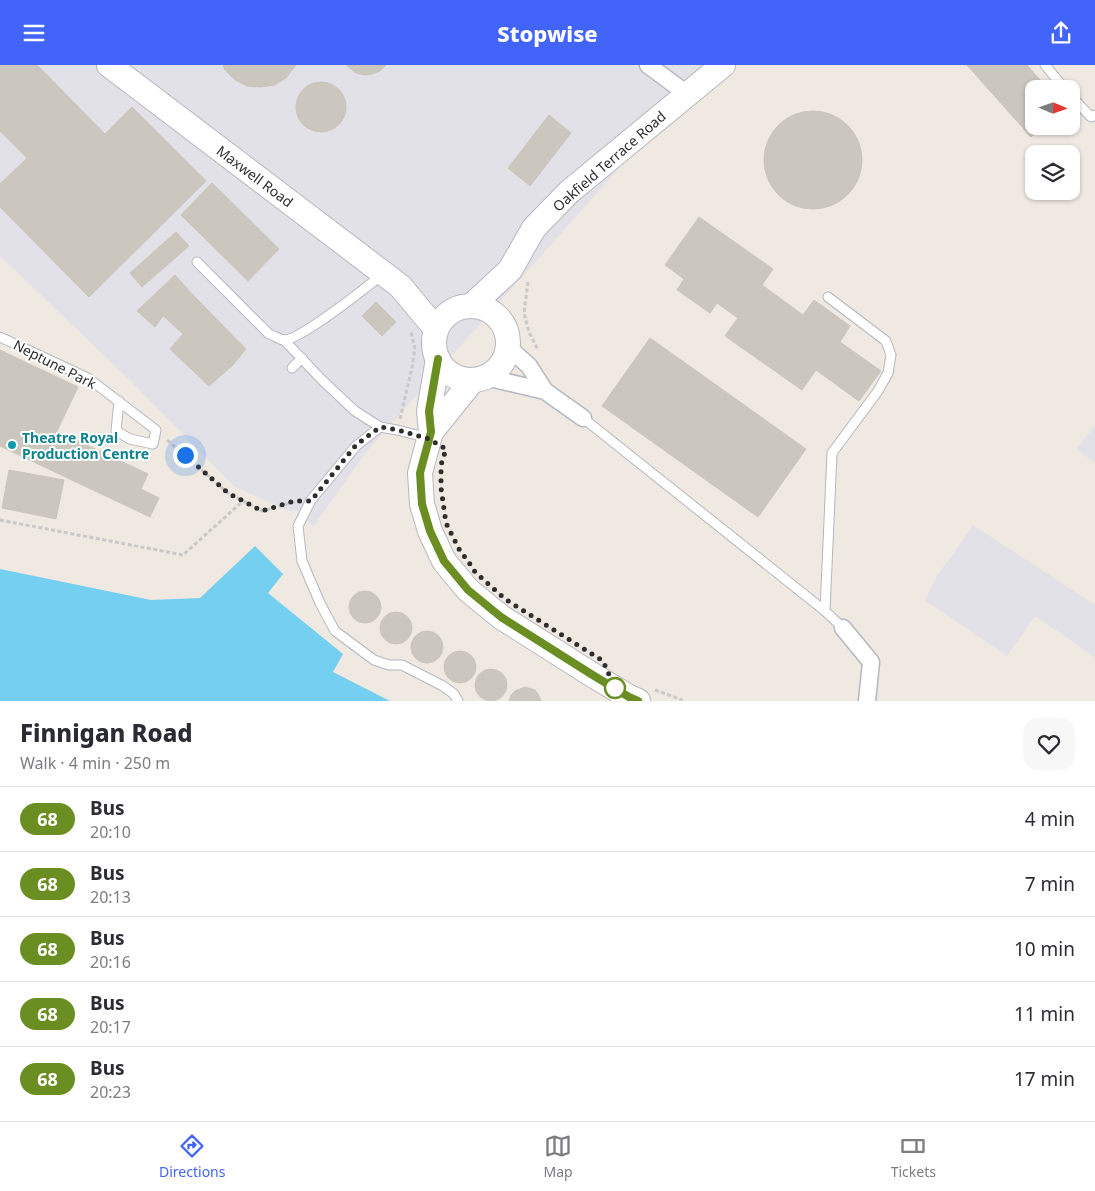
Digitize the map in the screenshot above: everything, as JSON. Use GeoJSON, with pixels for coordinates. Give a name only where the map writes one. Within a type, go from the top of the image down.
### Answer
{"type":"FeatureCollection","features":[{"type":"Feature","properties":{"kind":"street","name":"Maxwell Road"},"geometry":{"type":"LineString","coordinates":[[109,65],[391,280],[436,329]]}},
{"type":"Feature","properties":{"kind":"street"},"geometry":{"type":"LineString","coordinates":[[648,65],[687,94]]}},
{"type":"Feature","properties":{"kind":"street","name":"Oakfield Terrace Road"},"geometry":{"type":"LineString","coordinates":[[502,322],[534,228],[569,192],[723,65]]}},
{"type":"Feature","properties":{"kind":"street","name":"Oakfield Terrace Road"},"geometry":{"type":"LineString","coordinates":[[463,307],[519,273]]}},
{"type":"Feature","properties":{"kind":"street","name":"Maxwell Road"},"geometry":{"type":"LineString","coordinates":[[391,280],[463,307]]}},
{"type":"Feature","properties":{"kind":"street"},"geometry":{"type":"LineString","coordinates":[[430,435],[479,379],[494,373],[506,357],[508,339],[502,322],[494,313],[484,307],[463,307],[444,317],[436,329],[434,349],[444,368],[452,375],[462,379],[479,379],[545,391]]}},
{"type":"Feature","properties":{"kind":"street"},"geometry":{"type":"LineString","coordinates":[[508,347],[529,366],[545,391],[583,418]]}},
{"type":"Feature","properties":{"kind":"street"},"geometry":{"type":"LineString","coordinates":[[438,359],[429,411],[430,435],[420,473],[422,504],[430,531],[444,561],[468,590],[501,617],[629,697],[643,693]]}},
{"type":"Feature","properties":{"kind":"street"},"geometry":{"type":"LineString","coordinates":[[843,628],[871,662],[867,701]]}},
{"type":"Feature","properties":{"kind":"lane"},"geometry":{"type":"LineString","coordinates":[[1045,65],[1057,80]]}},
{"type":"Feature","properties":{"kind":"lane"},"geometry":{"type":"LineString","coordinates":[[1080,105],[1091,117],[1095,115]]}},
{"type":"Feature","properties":{"kind":"lane"},"geometry":{"type":"LineString","coordinates":[[197,263],[269,334],[284,340],[355,411],[380,427],[430,435]]}},
{"type":"Feature","properties":{"kind":"lane"},"geometry":{"type":"LineString","coordinates":[[284,340],[294,337],[358,294],[391,280]]}},
{"type":"Feature","properties":{"kind":"lane"},"geometry":{"type":"LineString","coordinates":[[825,611],[832,453],[878,391],[888,373],[890,355],[886,341],[828,297]]}},
{"type":"Feature","properties":{"kind":"lane","name":"Neptune Park"},"geometry":{"type":"LineString","coordinates":[[0,337],[88,378],[156,430]]}},
{"type":"Feature","properties":{"kind":"lane"},"geometry":{"type":"LineString","coordinates":[[292,368],[302,358]]}},
{"type":"Feature","properties":{"kind":"lane"},"geometry":{"type":"LineString","coordinates":[[119,401],[116,431],[130,439],[153,444],[156,430]]}},
{"type":"Feature","properties":{"kind":"lane"},"geometry":{"type":"LineString","coordinates":[[583,418],[825,611],[843,628]]}},
{"type":"Feature","properties":{"kind":"lane"},"geometry":{"type":"LineString","coordinates":[[380,427],[356,445],[311,501],[298,526],[302,561],[320,603],[335,631],[374,660],[389,665],[402,665],[443,686],[454,694],[458,701]]}},
{"type":"Feature","properties":{"kind":"path"},"geometry":{"type":"LineString","coordinates":[[519,273],[524,313],[529,332],[539,354],[529,366]]}},
{"type":"Feature","properties":{"kind":"path"},"geometry":{"type":"LineString","coordinates":[[398,430],[415,349],[410,326]]}},
{"type":"Feature","properties":{"kind":"path"},"geometry":{"type":"LineString","coordinates":[[156,430],[228,493],[262,511],[294,501],[311,501]]}},
{"type":"Feature","properties":{"kind":"path"},"geometry":{"type":"LineString","coordinates":[[0,520],[182,555],[243,501]]}},
{"type":"Feature","properties":{"kind":"path"},"geometry":{"type":"LineString","coordinates":[[643,693],[656,690],[685,701]]}},
{"type":"Feature","properties":{"kind":"shaded area"},"geometry":{"type":"Polygon","coordinates":[[[0,65],[711,65],[367,451],[313,527],[299,511],[288,511],[234,486],[131,381],[0,256],[0,65]]]}},
{"type":"Feature","properties":{"kind":"shaded area"},"geometry":{"type":"Polygon","coordinates":[[[1095,425],[1095,463],[1077,449],[1095,425]]]}},
{"type":"Feature","properties":{"kind":"shaded area"},"geometry":{"type":"Polygon","coordinates":[[[973,525],[1095,605],[1095,657],[1035,616],[1007,656],[925,600],[938,574],[973,525]]]}},
{"type":"Feature","properties":{"kind":"water"},"geometry":{"type":"Polygon","coordinates":[[[255,546],[283,574],[268,593],[343,654],[333,672],[390,701],[0,701],[0,569],[151,600],[200,598],[255,546]]]}},
{"type":"Feature","properties":{"kind":"building"},"geometry":{"type":"Polygon","coordinates":[[[0,65],[37,65],[105,134],[132,107],[206,181],[89,297],[0,207],[0,184],[27,158],[0,131],[0,65]]]}},
{"type":"Feature","properties":{"kind":"building"},"geometry":{"type":"Polygon","coordinates":[[[223,65],[296,65],[286,78],[274,85],[261,87],[247,86],[235,80],[225,70],[223,65]]]}},
{"type":"Feature","properties":{"kind":"building"},"geometry":{"type":"Polygon","coordinates":[[[346,65],[386,65],[380,71],[364,75],[356,73],[346,65]]]}},
{"type":"Feature","properties":{"kind":"building"},"geometry":{"type":"Polygon","coordinates":[[[967,65],[1027,65],[1040,80],[1025,80],[1025,130],[967,65]]]}},
{"type":"Feature","properties":{"kind":"building"},"geometry":{"type":"Polygon","coordinates":[[[321,82],[331,84],[339,89],[344,97],[346,107],[344,117],[339,125],[331,130],[321,132],[311,130],[303,125],[298,117],[296,107],[298,97],[303,89],[311,84],[321,82]]]}},
{"type":"Feature","properties":{"kind":"building"},"geometry":{"type":"Polygon","coordinates":[[[813,111],[832,115],[847,126],[858,141],[862,160],[858,179],[847,194],[832,205],[813,209],[794,205],[779,194],[768,179],[764,160],[768,141],[779,126],[794,115],[813,111]]]}},
{"type":"Feature","properties":{"kind":"building"},"geometry":{"type":"Polygon","coordinates":[[[549,115],[571,133],[530,186],[508,168],[549,115]]]}},
{"type":"Feature","properties":{"kind":"building"},"geometry":{"type":"Polygon","coordinates":[[[212,183],[279,249],[248,281],[181,215],[212,183]]]}},
{"type":"Feature","properties":{"kind":"building"},"geometry":{"type":"Polygon","coordinates":[[[699,217],[773,269],[762,285],[803,315],[814,300],[850,326],[840,342],[881,371],[859,401],[816,370],[802,390],[725,336],[738,318],[717,303],[710,313],[677,290],[684,279],[665,265],[699,217]]]}},
{"type":"Feature","properties":{"kind":"building"},"geometry":{"type":"Polygon","coordinates":[[[176,232],[189,246],[142,287],[130,273],[176,232]]]}},
{"type":"Feature","properties":{"kind":"building"},"geometry":{"type":"Polygon","coordinates":[[[175,275],[192,294],[168,320],[163,316],[155,327],[137,311],[175,275]]]}},
{"type":"Feature","properties":{"kind":"building"},"geometry":{"type":"Polygon","coordinates":[[[192,294],[246,349],[233,365],[209,386],[170,349],[183,334],[168,320],[192,294]]]}},
{"type":"Feature","properties":{"kind":"building"},"geometry":{"type":"Polygon","coordinates":[[[376,302],[396,322],[382,336],[362,316],[376,302]]]}},
{"type":"Feature","properties":{"kind":"building"},"geometry":{"type":"Polygon","coordinates":[[[650,338],[806,449],[758,517],[602,406],[650,338]]]}},
{"type":"Feature","properties":{"kind":"building"},"geometry":{"type":"Polygon","coordinates":[[[0,350],[78,387],[57,431],[148,474],[141,489],[159,498],[150,517],[0,446],[0,350]]]}},
{"type":"Feature","properties":{"kind":"building"},"geometry":{"type":"Polygon","coordinates":[[[9,470],[64,480],[56,519],[2,508],[9,470]]]}},
{"type":"Feature","properties":{"kind":"building"},"geometry":{"type":"Polygon","coordinates":[[[365,591],[377,595],[381,607],[377,619],[365,623],[353,619],[349,607],[353,595],[365,591]]]}},
{"type":"Feature","properties":{"kind":"building"},"geometry":{"type":"Polygon","coordinates":[[[396,612],[408,616],[412,628],[408,640],[396,644],[384,640],[380,628],[384,616],[396,612]]]}},
{"type":"Feature","properties":{"kind":"building"},"geometry":{"type":"Polygon","coordinates":[[[427,631],[439,635],[443,647],[439,659],[427,663],[415,659],[411,647],[415,635],[427,631]]]}},
{"type":"Feature","properties":{"kind":"building"},"geometry":{"type":"Polygon","coordinates":[[[460,651],[472,655],[476,667],[472,679],[460,683],[448,679],[444,667],[448,655],[460,651]]]}},
{"type":"Feature","properties":{"kind":"building"},"geometry":{"type":"Polygon","coordinates":[[[491,669],[503,673],[507,685],[503,697],[491,701],[479,697],[475,685],[479,673],[491,669]]]}},
{"type":"Feature","properties":{"kind":"building"},"geometry":{"type":"Polygon","coordinates":[[[525,687],[535,690],[541,701],[509,701],[515,691],[525,687]]]}},
{"type":"Feature","properties":{"kind":"bus line","name":"68"},"geometry":{"type":"LineString","coordinates":[[438,359],[429,411],[431,432],[420,473],[422,504],[430,531],[444,561],[468,590],[501,617],[591,674],[638,701]]}},
{"type":"Feature","properties":{"kind":"place","name":"Theatre Royal Production Centre"},"geometry":{"type":"Point","coordinates":[12,445]}},
{"type":"Feature","properties":{"kind":"route"},"geometry":{"type":"LineString","coordinates":[[185,455],[228,493],[262,511],[294,501],[311,501],[356,445],[380,427],[429,439],[446,449],[441,465],[441,488],[446,523],[460,551],[475,572],[505,599],[603,661],[615,688]]}}]}
